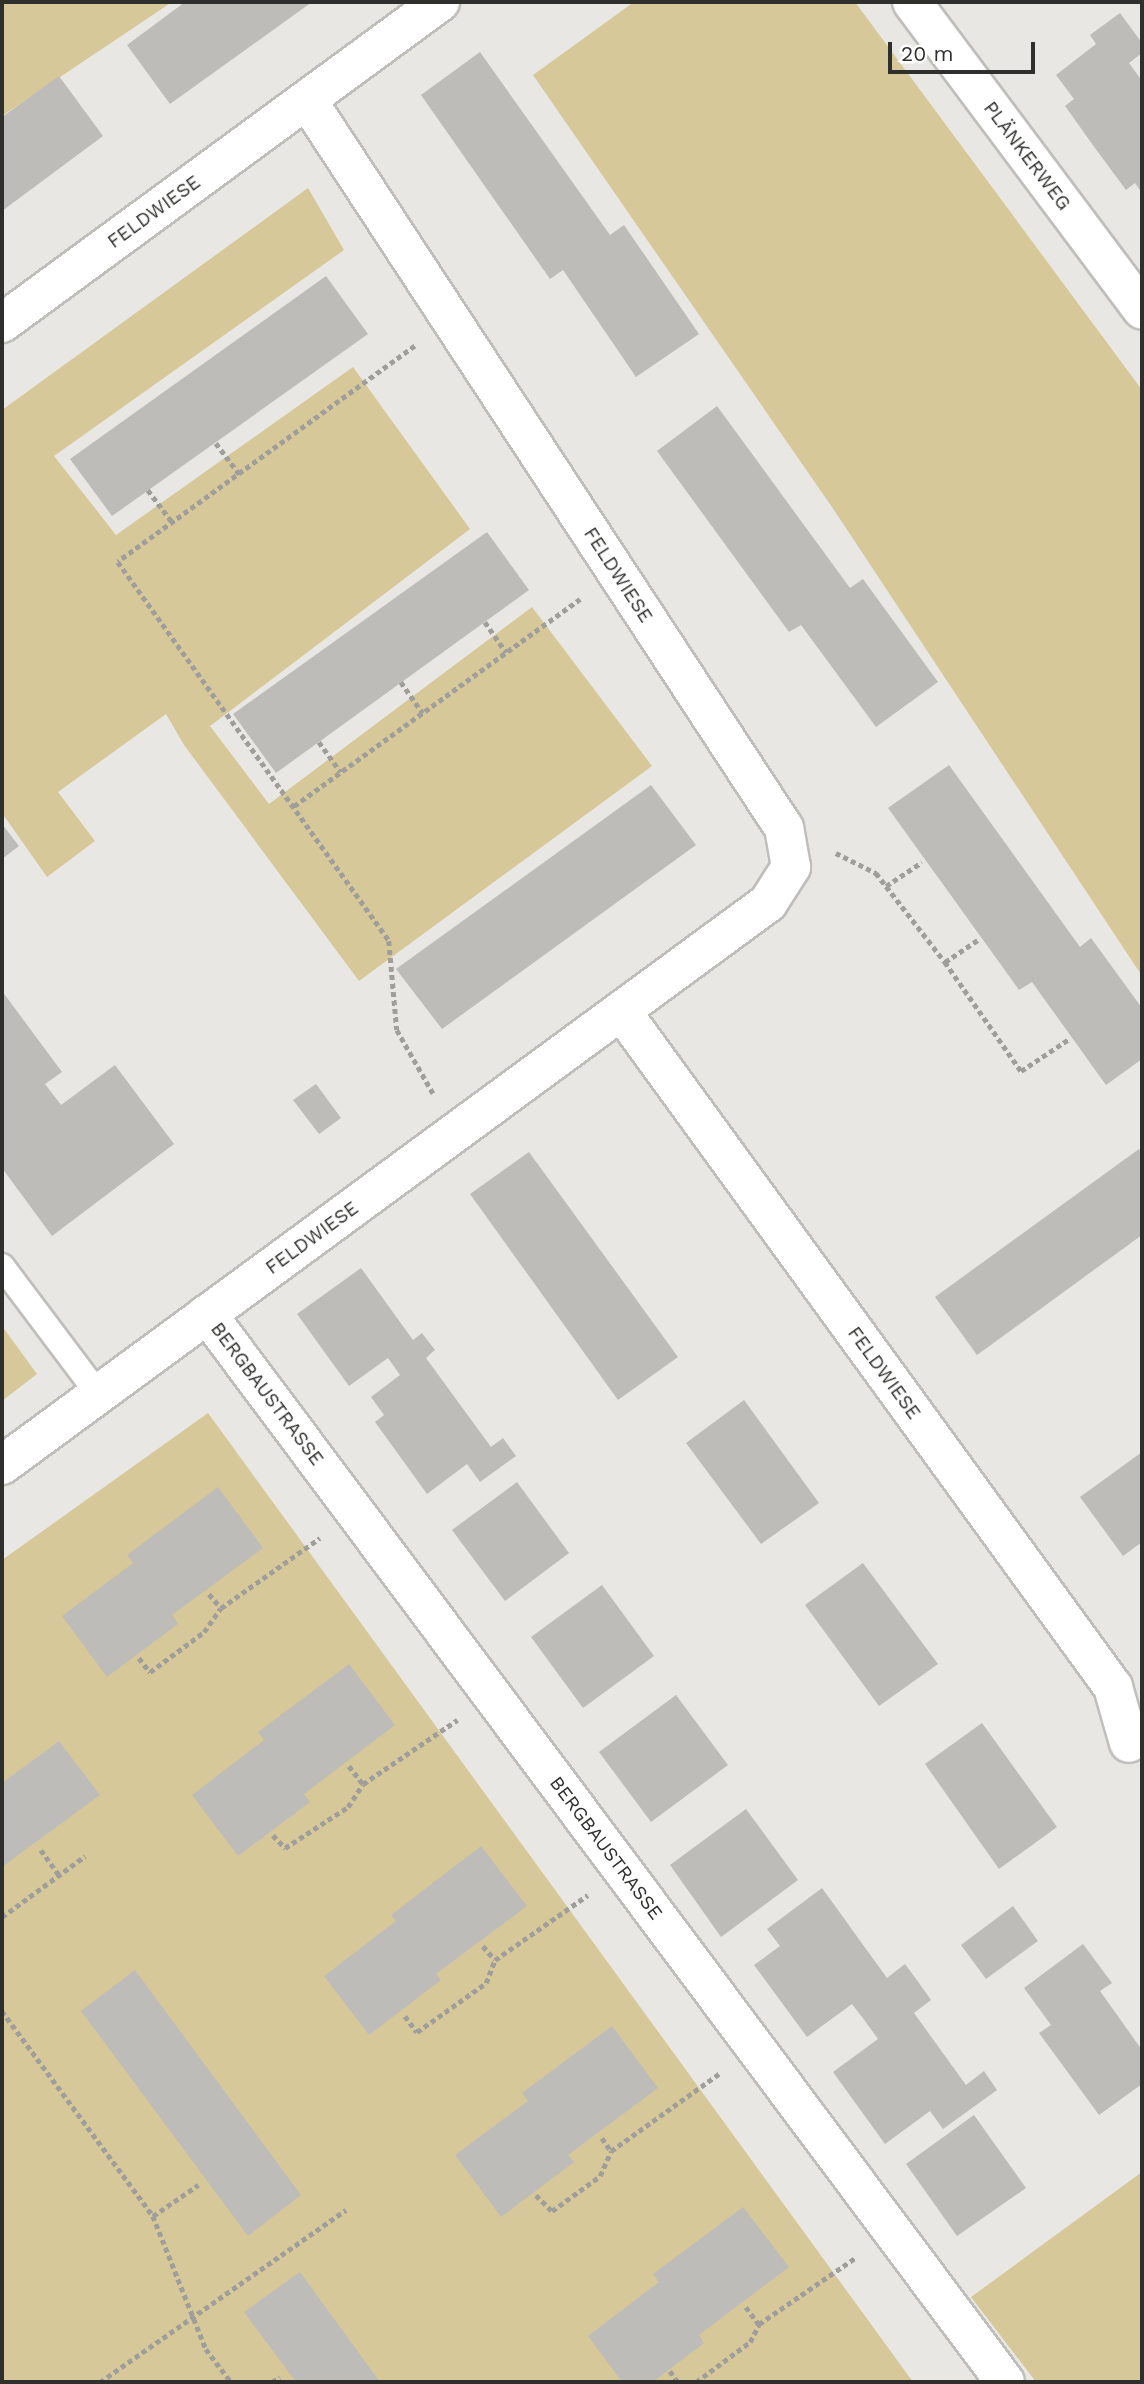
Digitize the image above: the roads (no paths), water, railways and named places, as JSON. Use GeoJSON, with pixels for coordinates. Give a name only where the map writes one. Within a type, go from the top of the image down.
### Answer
{"type":"FeatureCollection","features":[{"type":"Feature","properties":{"kind":"street","name":"FELDWIESE"},"geometry":{"type":"LineString","coordinates":[[2,323],[440,2]]}},
{"type":"Feature","properties":{"kind":"street","name":"PLÄNKERWEG"},"geometry":{"type":"LineString","coordinates":[[912,2],[1142,310]]}},
{"type":"Feature","properties":{"kind":"street","name":"FELDWIESE"},"geometry":{"type":"LineString","coordinates":[[2,1465],[768,903],[791,867],[784,828],[307,100]]}},
{"type":"Feature","properties":{"kind":"street","name":"FELDWIESE"},"geometry":{"type":"LineString","coordinates":[[622,1012],[1112,1687],[1129,1743]]}},
{"type":"Feature","properties":{"kind":"street","name":"BERGBAUSTRASSE"},"geometry":{"type":"LineString","coordinates":[[207,1314],[1005,2382]]}},
{"type":"Feature","properties":{"kind":"lane"},"geometry":{"type":"LineString","coordinates":[[2,1266],[98,1394]]}}]}
